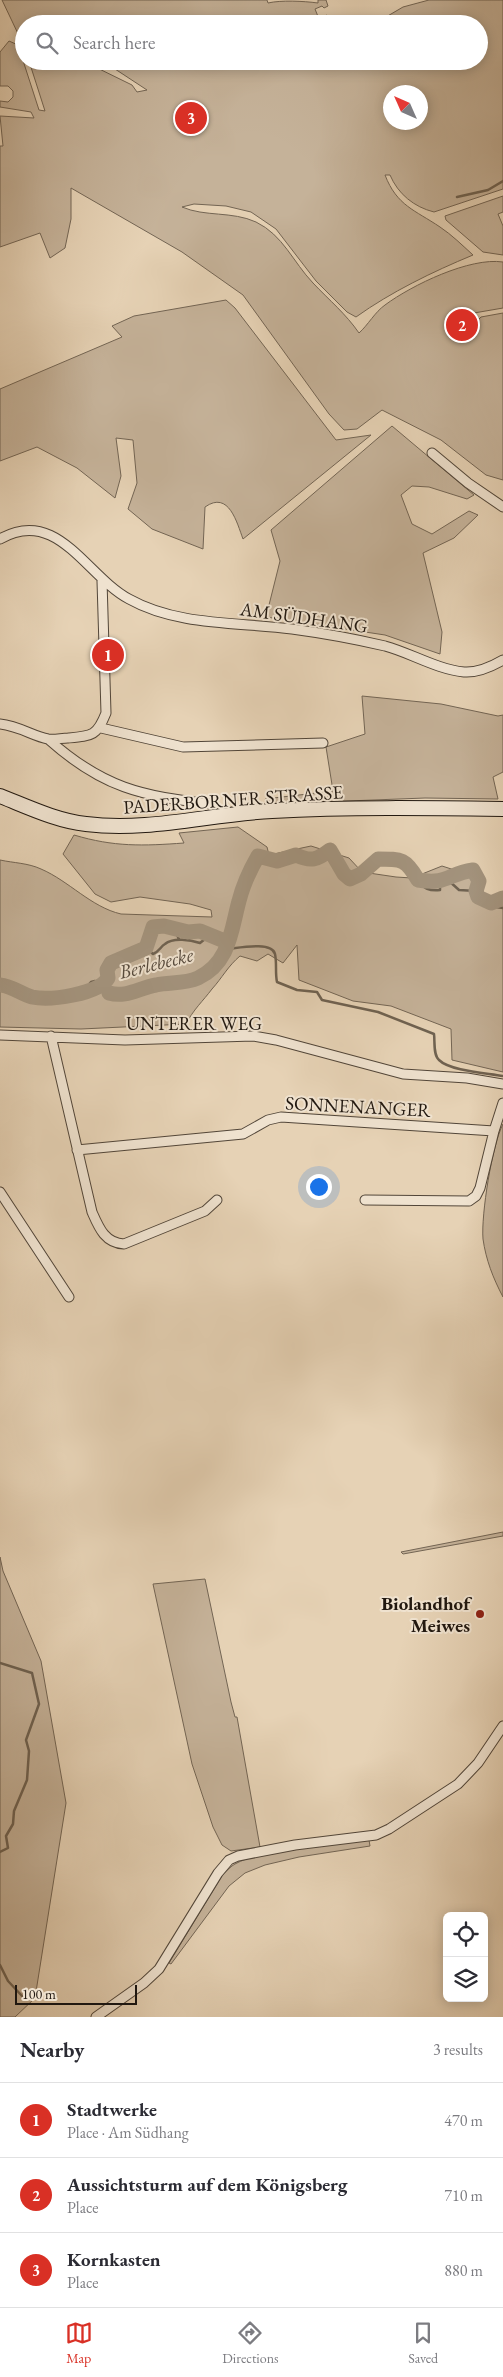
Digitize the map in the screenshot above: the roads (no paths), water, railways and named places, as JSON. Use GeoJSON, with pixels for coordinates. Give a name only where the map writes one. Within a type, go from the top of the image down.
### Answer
{"type":"FeatureCollection","features":[{"type":"Feature","properties":{"kind":"main road","name":"PADERBORNER STRASSE"},"geometry":{"type":"LineString","coordinates":[[0,796],[59,818],[85,824],[118,827],[270,811],[429,808],[503,809]]}},
{"type":"Feature","properties":{"kind":"street"},"geometry":{"type":"LineString","coordinates":[[432,453],[468,483],[503,507]]}},
{"type":"Feature","properties":{"kind":"street","name":"AM SÜDHANG"},"geometry":{"type":"LineString","coordinates":[[0,539],[23,530],[49,534],[61,540],[102,581],[128,599],[164,613],[192,619],[290,629],[386,646],[429,662],[464,672],[478,671],[503,660]]}},
{"type":"Feature","properties":{"kind":"street"},"geometry":{"type":"LineString","coordinates":[[48,739],[93,735],[100,728],[106,713],[102,581]]}},
{"type":"Feature","properties":{"kind":"street"},"geometry":{"type":"LineString","coordinates":[[0,724],[16,726],[48,739],[75,762],[98,777],[119,785],[156,797],[212,804]]}},
{"type":"Feature","properties":{"kind":"street"},"geometry":{"type":"LineString","coordinates":[[100,728],[183,747],[323,743]]}},
{"type":"Feature","properties":{"kind":"street","name":"UNTERER WEG"},"geometry":{"type":"LineString","coordinates":[[0,1035],[125,1040],[253,1036],[276,1040],[403,1074],[468,1078],[503,1084]]}},
{"type":"Feature","properties":{"kind":"street"},"geometry":{"type":"LineString","coordinates":[[51,1036],[92,1212],[102,1232],[111,1241],[124,1244],[205,1211],[217,1200]]}},
{"type":"Feature","properties":{"kind":"street"},"geometry":{"type":"LineString","coordinates":[[365,1200],[470,1201],[476,1196],[480,1188],[503,1103]]}},
{"type":"Feature","properties":{"kind":"street","name":"SONNENANGER"},"geometry":{"type":"LineString","coordinates":[[77,1150],[243,1134],[268,1120],[281,1117],[494,1131]]}},
{"type":"Feature","properties":{"kind":"street"},"geometry":{"type":"LineString","coordinates":[[0,1192],[69,1297]]}},
{"type":"Feature","properties":{"kind":"street"},"geometry":{"type":"LineString","coordinates":[[96,2017],[144,1983],[159,1969],[218,1873],[229,1860],[238,1856],[295,1845],[376,1835],[458,1784],[478,1763],[503,1726]]}},
{"type":"Feature","properties":{"kind":"waterway"},"geometry":{"type":"LineString","coordinates":[[457,197],[488,190],[503,181]]}},
{"type":"Feature","properties":{"kind":"waterway","name":"Berlebecke"},"geometry":{"type":"LineString","coordinates":[[109,993],[121,994],[156,985],[188,981],[209,972],[217,964],[228,945],[243,889],[258,856],[277,861],[296,855],[306,859],[314,859],[330,850],[344,874],[350,879],[361,874],[378,859],[393,859],[403,862],[410,868],[418,880],[442,880],[473,870],[479,881],[476,891],[478,897],[491,903],[503,898]]}},
{"type":"Feature","properties":{"kind":"waterway"},"geometry":{"type":"LineString","coordinates":[[418,880],[422,886],[433,890],[440,890],[440,882]]}},
{"type":"Feature","properties":{"kind":"waterway"},"geometry":{"type":"LineString","coordinates":[[448,880],[459,890],[476,891]]}},
{"type":"Feature","properties":{"kind":"waterway"},"geometry":{"type":"LineString","coordinates":[[491,903],[496,907],[503,908]]}},
{"type":"Feature","properties":{"kind":"waterway","name":"Berlebecke"},"geometry":{"type":"LineString","coordinates":[[0,985],[32,997],[40,998],[62,997],[85,992],[103,984],[108,978],[107,970],[111,963],[146,948],[153,927],[164,926],[188,932],[200,931],[227,942]]}},
{"type":"Feature","properties":{"kind":"waterway"},"geometry":{"type":"LineString","coordinates":[[174,930],[179,939]]}},
{"type":"Feature","properties":{"kind":"waterway"},"geometry":{"type":"LineString","coordinates":[[189,940],[191,932]]}},
{"type":"Feature","properties":{"kind":"waterway"},"geometry":{"type":"LineString","coordinates":[[146,948],[153,954],[163,945],[173,940],[200,943],[210,935]]}},
{"type":"Feature","properties":{"kind":"waterway"},"geometry":{"type":"LineString","coordinates":[[227,949],[261,946],[273,950],[276,961],[277,982],[297,990],[317,992],[322,1000],[378,1012],[434,1034],[436,1055],[444,1064],[479,1073],[503,1076]]}},
{"type":"Feature","properties":{"kind":"waterway"},"geometry":{"type":"LineString","coordinates":[[83,991],[91,982],[95,981],[101,986]]}},
{"type":"Feature","properties":{"kind":"waterway","name":"Berlebecke"},"geometry":{"type":"LineString","coordinates":[[0,991],[9,986]]}},
{"type":"Feature","properties":{"kind":"waterway"},"geometry":{"type":"LineString","coordinates":[[0,1663],[32,1673],[39,1704],[26,1740],[29,1751],[27,1780],[14,1811],[13,1824],[6,1836],[8,1848],[0,1852]]}},
{"type":"Feature","properties":{"kind":"waterway"},"geometry":{"type":"LineString","coordinates":[[0,1965],[8,1981],[23,1997]]}},
{"type":"Feature","properties":{"kind":"place","name":"Kornkasten"},"geometry":{"type":"Point","coordinates":[191,118]}},
{"type":"Feature","properties":{"kind":"place","name":"Aussichtsturm auf dem Königsberg"},"geometry":{"type":"Point","coordinates":[462,325]}},
{"type":"Feature","properties":{"kind":"place","name":"Stadtwerke"},"geometry":{"type":"Point","coordinates":[108,655]}},
{"type":"Feature","properties":{"kind":"place","name":"Biolandhof Meiwes"},"geometry":{"type":"Point","coordinates":[480,1614]}}]}
